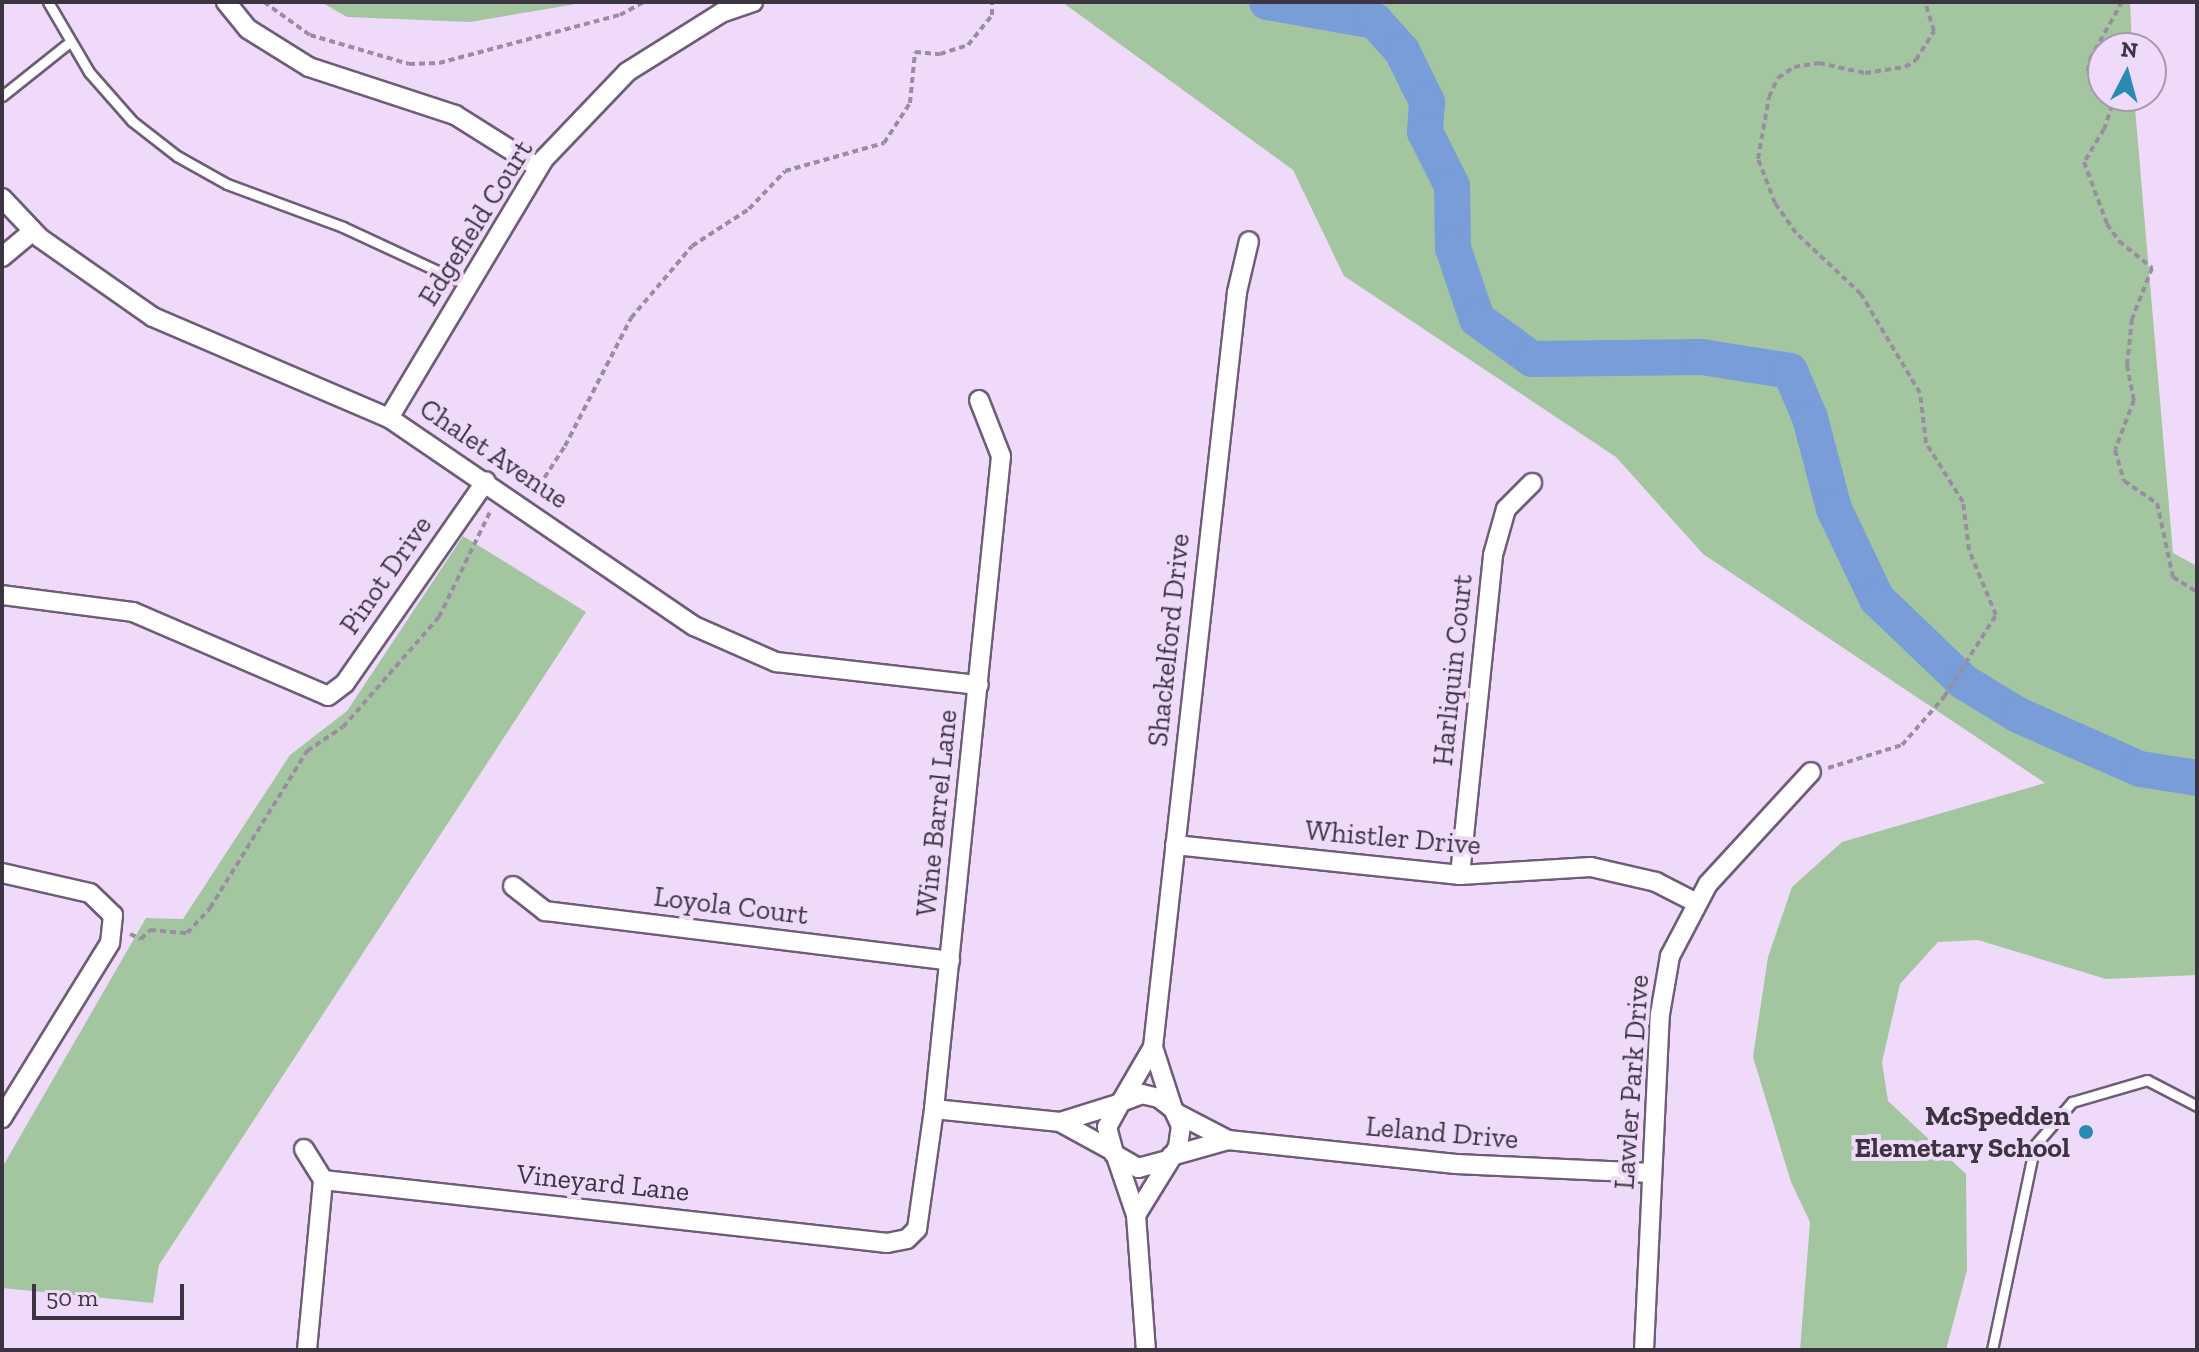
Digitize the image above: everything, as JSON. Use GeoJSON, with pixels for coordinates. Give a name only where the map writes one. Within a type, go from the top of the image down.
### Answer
{"type":"FeatureCollection","features":[{"type":"Feature","properties":{"kind":"street"},"geometry":{"type":"LineString","coordinates":[[226,2],[248,29],[309,67],[455,115],[538,167]]}},
{"type":"Feature","properties":{"kind":"street","name":"Edgefield Court"},"geometry":{"type":"LineString","coordinates":[[389,418],[538,167],[627,72],[721,13],[753,2]]}},
{"type":"Feature","properties":{"kind":"street","name":"Chalet Avenue"},"geometry":{"type":"LineString","coordinates":[[2,198],[33,231],[153,317],[389,418],[486,481],[694,626],[776,662],[979,685]]}},
{"type":"Feature","properties":{"kind":"street"},"geometry":{"type":"LineString","coordinates":[[2,257],[33,231]]}},
{"type":"Feature","properties":{"kind":"street","name":"Shackelford Drive"},"geometry":{"type":"LineString","coordinates":[[1120,1103],[1153,1047],[1237,292],[1249,241]]}},
{"type":"Feature","properties":{"kind":"street","name":"Wine Barrel Lane"},"geometry":{"type":"LineString","coordinates":[[912,1235],[922,1216],[1001,456],[979,400]]}},
{"type":"Feature","properties":{"kind":"street","name":"Pinot Drive"},"geometry":{"type":"LineString","coordinates":[[2,595],[133,612],[328,696],[345,683],[486,481]]}},
{"type":"Feature","properties":{"kind":"street","name":"Harliquin Court"},"geometry":{"type":"LineString","coordinates":[[1460,875],[1493,555],[1506,509],[1532,483]]}},
{"type":"Feature","properties":{"kind":"street","name":"Lawler Park Drive"},"geometry":{"type":"LineString","coordinates":[[1644,1350],[1661,994],[1674,946],[1695,902],[1811,772]]}},
{"type":"Feature","properties":{"kind":"street","name":"Whistler Drive"},"geometry":{"type":"LineString","coordinates":[[1175,845],[1460,875],[1591,867],[1645,878],[1695,902]]}},
{"type":"Feature","properties":{"kind":"street"},"geometry":{"type":"LineString","coordinates":[[2,873],[90,893],[113,915],[110,943],[2,1118]]}},
{"type":"Feature","properties":{"kind":"street","name":"Loyola Court"},"geometry":{"type":"LineString","coordinates":[[513,886],[545,911],[950,961]]}},
{"type":"Feature","properties":{"kind":"street","name":"Shackelford Drive"},"geometry":{"type":"LineString","coordinates":[[1153,1047],[1175,1111]]}},
{"type":"Feature","properties":{"kind":"street"},"geometry":{"type":"LineString","coordinates":[[1060,1122],[1148,1094],[1175,1111],[1181,1137],[1136,1215]]}},
{"type":"Feature","properties":{"kind":"street"},"geometry":{"type":"LineString","coordinates":[[1120,1103],[1107,1127],[1136,1215],[1146,1350]]}},
{"type":"Feature","properties":{"kind":"street"},"geometry":{"type":"LineString","coordinates":[[934,1109],[1060,1122],[1138,1168],[1169,1158]]}},
{"type":"Feature","properties":{"kind":"street","name":"Leland Drive"},"geometry":{"type":"LineString","coordinates":[[1175,1111],[1228,1140],[1456,1164],[1652,1173]]}},
{"type":"Feature","properties":{"kind":"street","name":"Leland Drive"},"geometry":{"type":"LineString","coordinates":[[1169,1158],[1228,1140]]}},
{"type":"Feature","properties":{"kind":"street"},"geometry":{"type":"LineString","coordinates":[[304,1149],[323,1180],[307,1350]]}},
{"type":"Feature","properties":{"kind":"street","name":"Vineyard Lane"},"geometry":{"type":"LineString","coordinates":[[323,1180],[887,1243],[912,1235]]}},
{"type":"Feature","properties":{"kind":"lane"},"geometry":{"type":"LineString","coordinates":[[48,2],[70,42],[132,121],[177,156],[227,184],[343,227],[468,285]]}},
{"type":"Feature","properties":{"kind":"lane"},"geometry":{"type":"LineString","coordinates":[[2,96],[70,42]]}},
{"type":"Feature","properties":{"kind":"lane"},"geometry":{"type":"LineString","coordinates":[[1992,1350],[2035,1145],[2072,1102],[2147,1080],[2197,1106]]}},
{"type":"Feature","properties":{"kind":"path"},"geometry":{"type":"LineString","coordinates":[[264,2],[310,35],[409,64],[439,63],[620,15],[643,2]]}},
{"type":"Feature","properties":{"kind":"path"},"geometry":{"type":"LineString","coordinates":[[515,470],[539,486],[572,434],[631,318],[692,246],[749,209],[785,171],[884,143],[910,103],[915,52],[940,54],[968,45],[992,15],[992,2]]}},
{"type":"Feature","properties":{"kind":"path"},"geometry":{"type":"LineString","coordinates":[[1811,772],[1880,756],[1902,745],[1944,697],[1979,647],[1996,615],[1969,550],[1963,502],[1926,443],[1920,393],[1861,294],[1796,233],[1775,203],[1758,159],[1769,97],[1778,78],[1794,67],[1819,63],[1865,73],[1905,67],[1928,45],[1934,31],[1925,2]]}},
{"type":"Feature","properties":{"kind":"path"},"geometry":{"type":"LineString","coordinates":[[2105,32],[2122,2]]}},
{"type":"Feature","properties":{"kind":"path"},"geometry":{"type":"LineString","coordinates":[[2110,112],[2104,129],[2084,162],[2107,224],[2119,241],[2152,268],[2132,319],[2127,365],[2134,400],[2115,450],[2124,481],[2157,503],[2173,577],[2197,592]]}},
{"type":"Feature","properties":{"kind":"path"},"geometry":{"type":"LineString","coordinates":[[141,939],[150,930],[187,933],[210,908],[307,751],[343,727],[439,617],[491,510]]}},
{"type":"Feature","properties":{"kind":"green space"},"geometry":{"type":"Polygon","coordinates":[[[321,2],[588,2],[470,22],[347,17],[321,2]]]}},
{"type":"Feature","properties":{"kind":"green space"},"geometry":{"type":"Polygon","coordinates":[[[1062,2],[2130,2],[2131,32],[2087,32],[2087,112],[2135,112],[2173,553],[2197,566],[2197,975],[2106,979],[1978,940],[1938,942],[1900,984],[1882,1062],[1888,1101],[1966,1174],[1967,1270],[1946,1350],[1800,1350],[1810,1222],[1791,1182],[1753,1057],[1768,957],[1792,887],[1842,842],[2045,783],[1703,554],[1616,457],[1344,276],[1293,170],[1062,2]]]}},
{"type":"Feature","properties":{"kind":"green space"},"geometry":{"type":"Polygon","coordinates":[[[463,536],[586,612],[159,1265],[153,1303],[2,1288],[3,1166],[146,918],[183,919],[290,755],[347,711],[463,536]]]}},
{"type":"Feature","properties":{"kind":"waterway"},"geometry":{"type":"LineString","coordinates":[[1267,2],[1375,21],[1402,51],[1427,102],[1425,132],[1452,186],[1453,248],[1477,319],[1532,359],[1702,357],[1790,371],[1810,418],[1834,509],[1877,599],[1964,682],[2018,715],[2140,769],[2197,778]]}},
{"type":"Feature","properties":{"kind":"place","name":"McSpedden Elemetary School"},"geometry":{"type":"Point","coordinates":[2086,1132]}}]}
